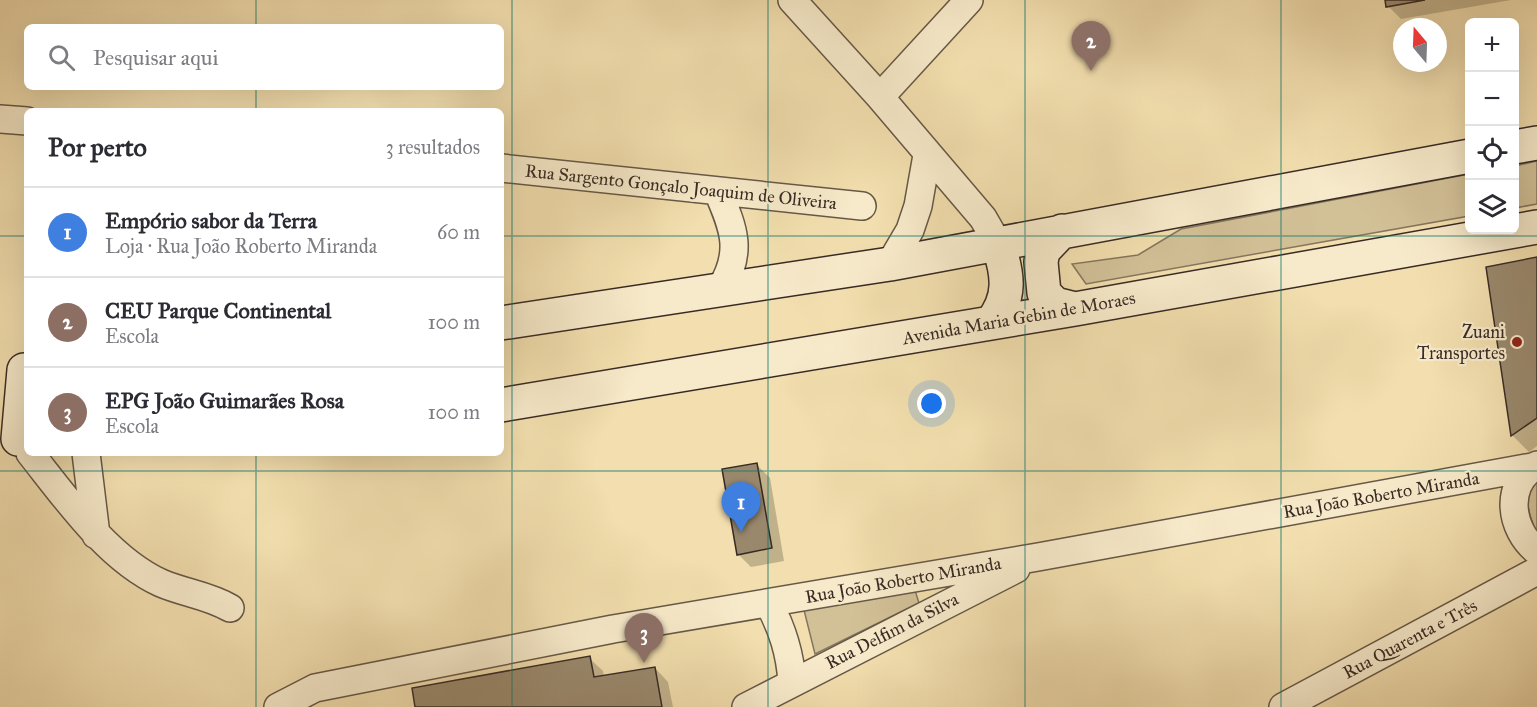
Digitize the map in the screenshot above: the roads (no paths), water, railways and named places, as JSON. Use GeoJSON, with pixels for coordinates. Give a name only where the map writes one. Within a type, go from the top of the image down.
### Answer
{"type":"FeatureCollection","features":[{"type":"Feature","properties":{"kind":"main road"},"geometry":{"type":"LineString","coordinates":[[1519,146],[1537,143]]}},
{"type":"Feature","properties":{"kind":"main road"},"geometry":{"type":"LineString","coordinates":[[504,323],[890,264],[1465,157]]}},
{"type":"Feature","properties":{"kind":"main road","name":"Avenida Maria Gebin de Moraes"},"geometry":{"type":"LineString","coordinates":[[504,404],[1076,309],[1537,227]]}},
{"type":"Feature","properties":{"kind":"main road"},"geometry":{"type":"LineString","coordinates":[[1062,231],[1043,251],[1041,262],[1044,293],[1054,304],[1076,309]]}},
{"type":"Feature","properties":{"kind":"main road"},"geometry":{"type":"LineString","coordinates":[[991,323],[1003,308],[1007,281],[998,244]]}},
{"type":"Feature","properties":{"kind":"main road"},"geometry":{"type":"LineString","coordinates":[[17,369],[20,443]]}},
{"type":"Feature","properties":{"kind":"street"},"geometry":{"type":"LineString","coordinates":[[792,0],[819,13],[880,97],[982,218],[998,244]]}},
{"type":"Feature","properties":{"kind":"street"},"geometry":{"type":"LineString","coordinates":[[880,97],[969,0]]}},
{"type":"Feature","properties":{"kind":"street"},"geometry":{"type":"LineString","coordinates":[[0,119],[24,121]]}},
{"type":"Feature","properties":{"kind":"street"},"geometry":{"type":"LineString","coordinates":[[890,264],[910,230],[918,206],[927,155]]}},
{"type":"Feature","properties":{"kind":"street","name":"Rua Sargento Gonçalo Joaquim de Oliveira"},"geometry":{"type":"LineString","coordinates":[[504,168],[862,206]]}},
{"type":"Feature","properties":{"kind":"street"},"geometry":{"type":"LineString","coordinates":[[718,192],[736,242],[733,265],[721,288]]}},
{"type":"Feature","properties":{"kind":"street"},"geometry":{"type":"LineString","coordinates":[[31,456],[96,535],[160,582],[213,598],[230,608]]}},
{"type":"Feature","properties":{"kind":"street"},"geometry":{"type":"LineString","coordinates":[[86,456],[96,535]]}},
{"type":"Feature","properties":{"kind":"street"},"geometry":{"type":"LineString","coordinates":[[1535,466],[1518,488],[1513,513],[1517,529],[1527,544],[1537,551]]}},
{"type":"Feature","properties":{"kind":"street","name":"Rua João Roberto Miranda"},"geometry":{"type":"LineString","coordinates":[[278,707],[315,688],[613,629],[1038,557],[1535,466]]}},
{"type":"Feature","properties":{"kind":"street","name":"Rua Delfim da Silva"},"geometry":{"type":"LineString","coordinates":[[746,707],[792,681],[1038,557]]}},
{"type":"Feature","properties":{"kind":"street","name":"Rua Quarenta e Três"},"geometry":{"type":"LineString","coordinates":[[1283,707],[1537,571]]}},
{"type":"Feature","properties":{"kind":"street"},"geometry":{"type":"LineString","coordinates":[[769,604],[782,628],[790,657],[792,681]]}},
{"type":"Feature","properties":{"kind":"place","name":"CEU Parque Continental"},"geometry":{"type":"Point","coordinates":[1091,71]}},
{"type":"Feature","properties":{"kind":"place","name":"Zuani Transportes"},"geometry":{"type":"Point","coordinates":[1517,342]}},
{"type":"Feature","properties":{"kind":"place","name":"Empório sabor da Terra"},"geometry":{"type":"Point","coordinates":[741,532]}},
{"type":"Feature","properties":{"kind":"place","name":"EPG João Guimarães Rosa"},"geometry":{"type":"Point","coordinates":[644,663]}}]}
